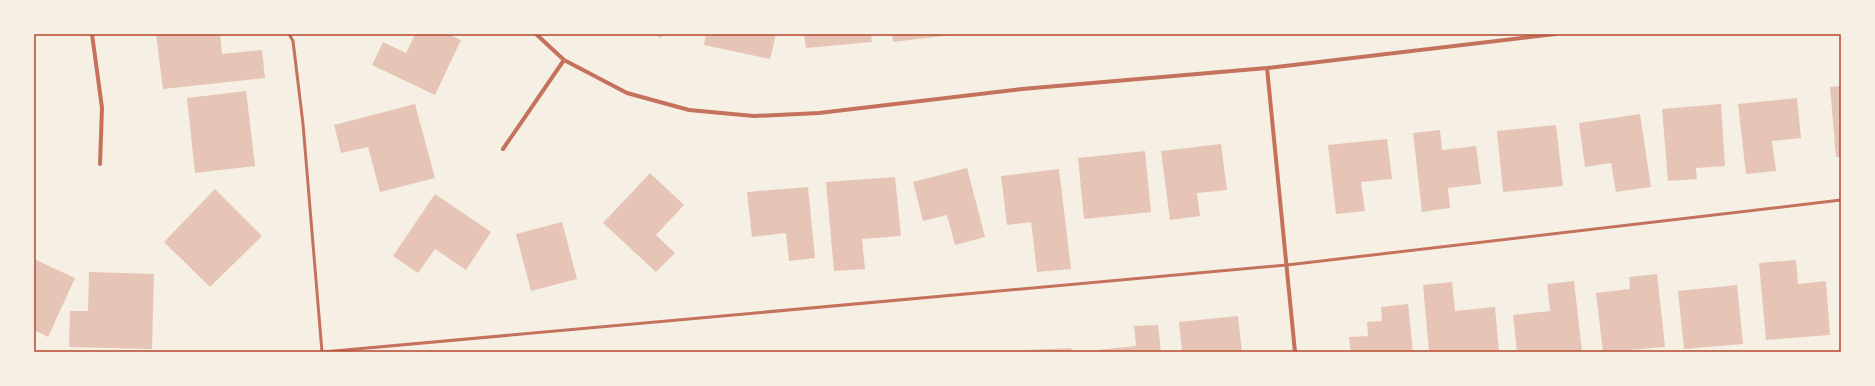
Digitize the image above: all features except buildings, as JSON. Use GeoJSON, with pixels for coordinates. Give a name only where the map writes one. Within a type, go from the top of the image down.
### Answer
{"type":"FeatureCollection","features":[{"type":"Feature","properties":{"kind":"street"},"geometry":{"type":"LineString","coordinates":[[92,34],[102,108],[100,164]]}},
{"type":"Feature","properties":{"kind":"street"},"geometry":{"type":"LineString","coordinates":[[536,34],[564,60],[627,93],[689,110],[754,116],[819,113],[1022,89],[1267,68],[1556,34]]}},
{"type":"Feature","properties":{"kind":"street"},"geometry":{"type":"LineString","coordinates":[[503,149],[564,60]]}},
{"type":"Feature","properties":{"kind":"street"},"geometry":{"type":"LineString","coordinates":[[1267,68],[1296,352]]}},
{"type":"Feature","properties":{"kind":"lane"},"geometry":{"type":"LineString","coordinates":[[289,34],[292,41],[303,124],[322,352],[1287,265],[1841,200]]}}]}
